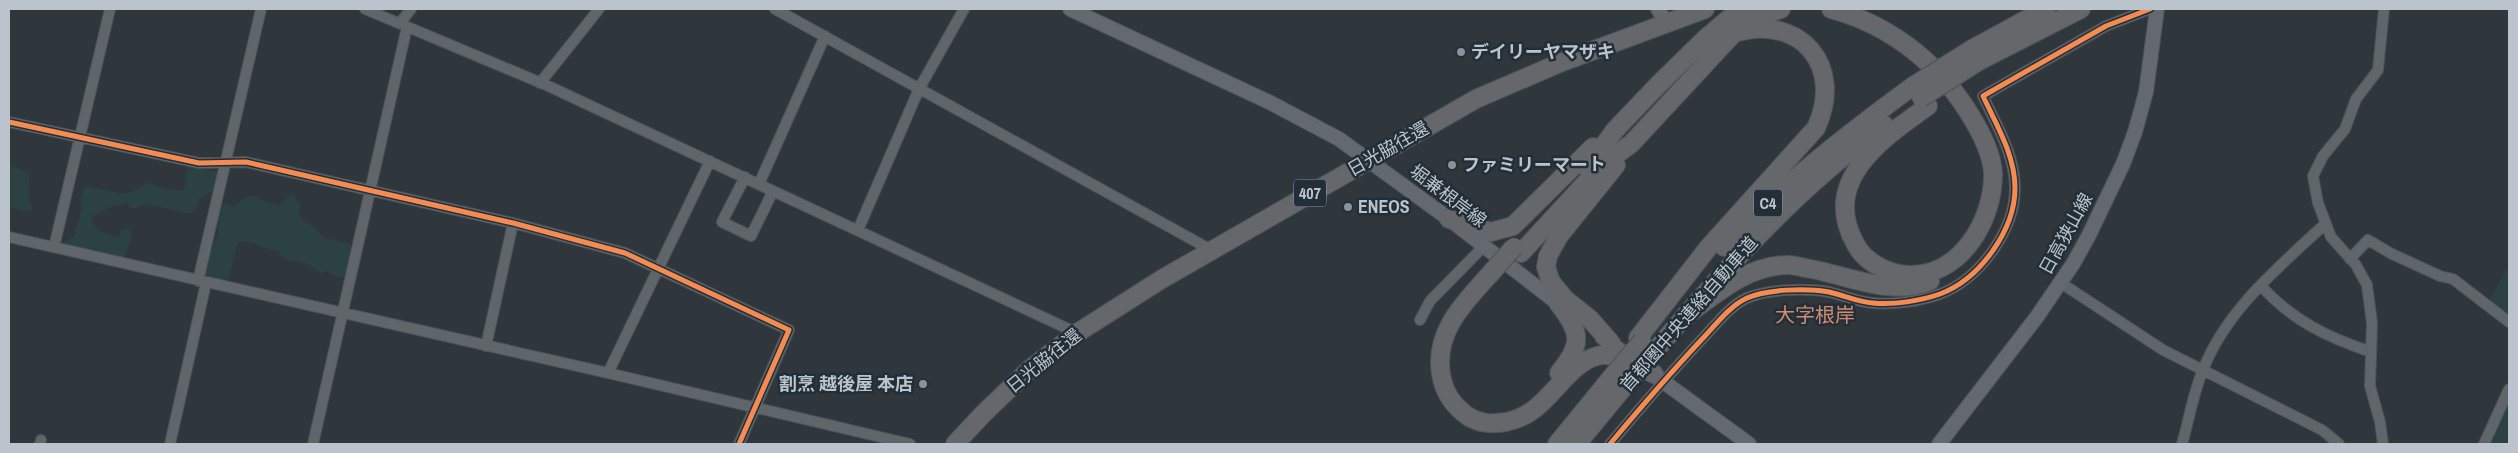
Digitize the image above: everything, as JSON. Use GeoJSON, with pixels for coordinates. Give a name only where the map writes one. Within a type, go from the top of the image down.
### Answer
{"type":"FeatureCollection","features":[{"type":"Feature","properties":{"kind":"highway","name":"日光脇往還"},"geometry":{"type":"LineString","coordinates":[[955,444],[1017,380],[1077,333],[1162,278],[1213,251],[1446,115],[1512,82],[1705,9]]}},
{"type":"Feature","properties":{"kind":"highway"},"geometry":{"type":"LineString","coordinates":[[1558,303],[1570,318],[1576,331],[1577,345],[1573,355],[1552,381],[1533,398],[1518,408],[1503,413],[1487,414],[1467,405],[1455,393],[1449,380],[1447,353],[1468,312],[1495,276],[1597,157],[1616,130],[1707,37],[1727,20],[1747,9]]}},
{"type":"Feature","properties":{"kind":"highway"},"geometry":{"type":"LineString","coordinates":[[1611,343],[1590,319],[1565,299],[1551,282],[1546,267],[1548,256],[1559,236],[1613,170],[1631,144],[1734,33],[1753,18],[1781,9]]}},
{"type":"Feature","properties":{"kind":"highway"},"geometry":{"type":"LineString","coordinates":[[1831,9],[1858,16],[1888,31],[1926,61],[1964,105],[1980,132],[1993,171],[1992,194],[1987,215],[1965,249],[1943,266],[1931,271],[1910,275],[1882,268],[1857,248],[1848,232],[1845,200],[1857,168],[1872,150],[1893,131],[1920,97]]}},
{"type":"Feature","properties":{"kind":"highway"},"geometry":{"type":"LineString","coordinates":[[1684,317],[1732,282],[1757,270],[1788,265],[1870,284],[1904,288],[1927,283],[1961,265],[1979,248],[1993,225],[2002,187],[2001,165],[1989,129],[1976,104],[1963,87],[1921,46],[1864,9]]}},
{"type":"Feature","properties":{"kind":"highway","name":"首都圏中央連絡自動車道"},"geometry":{"type":"LineString","coordinates":[[1645,344],[1709,262],[1767,204],[1825,152],[1920,97],[1978,59],[2046,9]]}},
{"type":"Feature","properties":{"kind":"highway","name":"首都圏中央連絡自動車道"},"geometry":{"type":"LineString","coordinates":[[1978,59],[2081,9]]}},
{"type":"Feature","properties":{"kind":"highway"},"geometry":{"type":"LineString","coordinates":[[1622,377],[1725,228],[1808,139],[1822,115],[1826,97],[1823,71],[1813,53],[1797,38],[1782,31],[1765,27],[1750,28],[1734,33]]}},
{"type":"Feature","properties":{"kind":"highway","name":"首都圏中央連絡自動車道"},"geometry":{"type":"LineString","coordinates":[[1645,344],[1684,317],[1772,220],[1835,164],[1920,97]]}},
{"type":"Feature","properties":{"kind":"highway"},"geometry":{"type":"LineString","coordinates":[[1449,219],[1491,232],[1513,226],[1587,151],[1616,130]]}},
{"type":"Feature","properties":{"kind":"highway"},"geometry":{"type":"LineString","coordinates":[[1518,250],[1603,164],[1631,144]]}},
{"type":"Feature","properties":{"kind":"highway"},"geometry":{"type":"LineString","coordinates":[[1495,276],[1458,310],[1446,332],[1441,348],[1439,365],[1442,386],[1450,401],[1463,413],[1478,422],[1494,424],[1513,420],[1542,404],[1580,365],[1599,355],[1612,356],[1658,378]]}},
{"type":"Feature","properties":{"kind":"highway","name":"首都圏中央連絡自動車道"},"geometry":{"type":"LineString","coordinates":[[1557,444],[1622,377]]}},
{"type":"Feature","properties":{"kind":"highway","name":"首都圏中央連絡自動車道"},"geometry":{"type":"LineString","coordinates":[[1577,444],[1622,377]]}},
{"type":"Feature","properties":{"kind":"main road","name":"堀兼根岸線"},"geometry":{"type":"LineString","coordinates":[[1070,9],[1271,103],[1339,139],[1749,444]]}},
{"type":"Feature","properties":{"kind":"main road"},"geometry":{"type":"LineString","coordinates":[[1658,9],[1667,24]]}},
{"type":"Feature","properties":{"kind":"main road","name":"日高狭山線"},"geometry":{"type":"LineString","coordinates":[[1939,444],[2061,284],[2089,235],[2123,164],[2135,132],[2146,92],[2157,9]]}},
{"type":"Feature","properties":{"kind":"street"},"geometry":{"type":"LineString","coordinates":[[54,247],[110,9]]}},
{"type":"Feature","properties":{"kind":"street"},"geometry":{"type":"LineString","coordinates":[[170,444],[225,164],[260,9]]}},
{"type":"Feature","properties":{"kind":"street"},"geometry":{"type":"LineString","coordinates":[[365,9],[540,83],[1077,333]]}},
{"type":"Feature","properties":{"kind":"street"},"geometry":{"type":"LineString","coordinates":[[313,444],[371,191],[403,25],[411,9]]}},
{"type":"Feature","properties":{"kind":"street"},"geometry":{"type":"LineString","coordinates":[[540,83],[598,9]]}},
{"type":"Feature","properties":{"kind":"street"},"geometry":{"type":"LineString","coordinates":[[775,9],[1213,251]]}},
{"type":"Feature","properties":{"kind":"street"},"geometry":{"type":"LineString","coordinates":[[858,230],[919,89],[964,9]]}},
{"type":"Feature","properties":{"kind":"street"},"geometry":{"type":"LineString","coordinates":[[1610,444],[1658,378],[1724,316],[1747,298],[1790,289],[1828,292],[1872,303],[1914,301],[1941,293],[1963,281],[1988,257],[2001,238],[2012,211],[2015,188],[2011,161],[1983,96],[2106,26],[2150,9]]}},
{"type":"Feature","properties":{"kind":"street"},"geometry":{"type":"LineString","coordinates":[[2383,444],[2380,422],[2370,386],[2372,323],[2367,285],[2356,265],[2331,237],[2318,203],[2313,176],[2323,156],[2345,129],[2356,99],[2378,70],[2384,9]]}},
{"type":"Feature","properties":{"kind":"street"},"geometry":{"type":"LineString","coordinates":[[759,184],[825,36]]}},
{"type":"Feature","properties":{"kind":"street"},"geometry":{"type":"LineString","coordinates":[[9,122],[200,163],[225,164],[246,162],[513,223],[625,253],[789,330],[739,444]]}},
{"type":"Feature","properties":{"kind":"street"},"geometry":{"type":"LineString","coordinates":[[608,373],[710,161]]}},
{"type":"Feature","properties":{"kind":"street"},"geometry":{"type":"LineString","coordinates":[[744,177],[722,222],[751,236],[773,191]]}},
{"type":"Feature","properties":{"kind":"street"},"geometry":{"type":"LineString","coordinates":[[486,346],[513,223]]}},
{"type":"Feature","properties":{"kind":"street"},"geometry":{"type":"LineString","coordinates":[[2182,444],[2202,370],[2223,329],[2260,286],[2325,224]]}},
{"type":"Feature","properties":{"kind":"street"},"geometry":{"type":"LineString","coordinates":[[9,237],[608,373],[910,444]]}},
{"type":"Feature","properties":{"kind":"street"},"geometry":{"type":"LineString","coordinates":[[2350,259],[2363,243],[2368,240],[2392,254],[2420,265],[2440,276],[2454,279],[2509,322]]}},
{"type":"Feature","properties":{"kind":"street"},"geometry":{"type":"LineString","coordinates":[[1420,320],[1430,301],[1484,246]]}},
{"type":"Feature","properties":{"kind":"street"},"geometry":{"type":"LineString","coordinates":[[2061,284],[2163,350],[2322,430],[2338,444]]}},
{"type":"Feature","properties":{"kind":"street"},"geometry":{"type":"LineString","coordinates":[[2260,286],[2288,312],[2334,340],[2371,352]]}},
{"type":"Feature","properties":{"kind":"street"},"geometry":{"type":"LineString","coordinates":[[2484,444],[2509,389]]}},
{"type":"Feature","properties":{"kind":"green space"},"geometry":{"type":"Polygon","coordinates":[[[9,165],[29,173],[29,194],[33,208],[30,212],[9,207],[9,165]]]}},
{"type":"Feature","properties":{"kind":"green space"},"geometry":{"type":"Polygon","coordinates":[[[189,165],[219,173],[213,191],[199,199],[197,208],[191,214],[147,204],[131,209],[127,203],[112,206],[91,217],[97,229],[113,237],[119,236],[122,229],[130,229],[132,237],[123,259],[66,247],[62,243],[74,237],[86,186],[111,192],[126,193],[133,192],[147,182],[161,188],[183,191],[189,165]]]}},
{"type":"Feature","properties":{"kind":"green space"},"geometry":{"type":"Polygon","coordinates":[[[291,194],[301,204],[299,214],[304,222],[315,228],[323,237],[349,244],[353,253],[345,277],[337,277],[326,271],[322,273],[303,262],[285,259],[277,250],[243,241],[238,242],[228,280],[223,283],[204,276],[209,256],[218,237],[220,206],[226,203],[234,207],[242,200],[252,196],[266,202],[282,205],[291,194]]]}},
{"type":"Feature","properties":{"kind":"green space"},"geometry":{"type":"Polygon","coordinates":[[[2509,266],[2509,317],[2488,302],[2509,266]]]}},
{"type":"Feature","properties":{"kind":"green space"},"geometry":{"type":"Polygon","coordinates":[[[2509,393],[2509,444],[2487,444],[2509,393]]]}},
{"type":"Feature","properties":{"kind":"cycle path"},"geometry":{"type":"LineString","coordinates":[[1610,444],[1719,320],[1735,305],[1747,298],[1776,291],[1810,290],[1829,292],[1867,302],[1898,303],[1924,299],[1940,294],[1955,287],[1969,277],[1981,265],[2002,236],[2009,220],[2015,188],[2012,164],[2008,152],[1983,96],[2106,26],[2150,9]]}},
{"type":"Feature","properties":{"kind":"cycle path"},"geometry":{"type":"LineString","coordinates":[[9,122],[199,163],[246,162],[513,223],[625,253],[789,330],[739,444]]}},
{"type":"Feature","properties":{"kind":"place","name":"デイリーヤマザキ"},"geometry":{"type":"Point","coordinates":[1461,52]}},
{"type":"Feature","properties":{"kind":"place","name":"ファミリーマート"},"geometry":{"type":"Point","coordinates":[1452,165]}},
{"type":"Feature","properties":{"kind":"place","name":"ENEOS"},"geometry":{"type":"Point","coordinates":[1348,207]}},
{"type":"Feature","properties":{"kind":"place","name":"割烹 越後屋 本店"},"geometry":{"type":"Point","coordinates":[923,384]}},
{"type":"Feature","properties":{"kind":"district","name":"大字根岸"},"geometry":{"type":"Point","coordinates":[1815,315]}}]}
